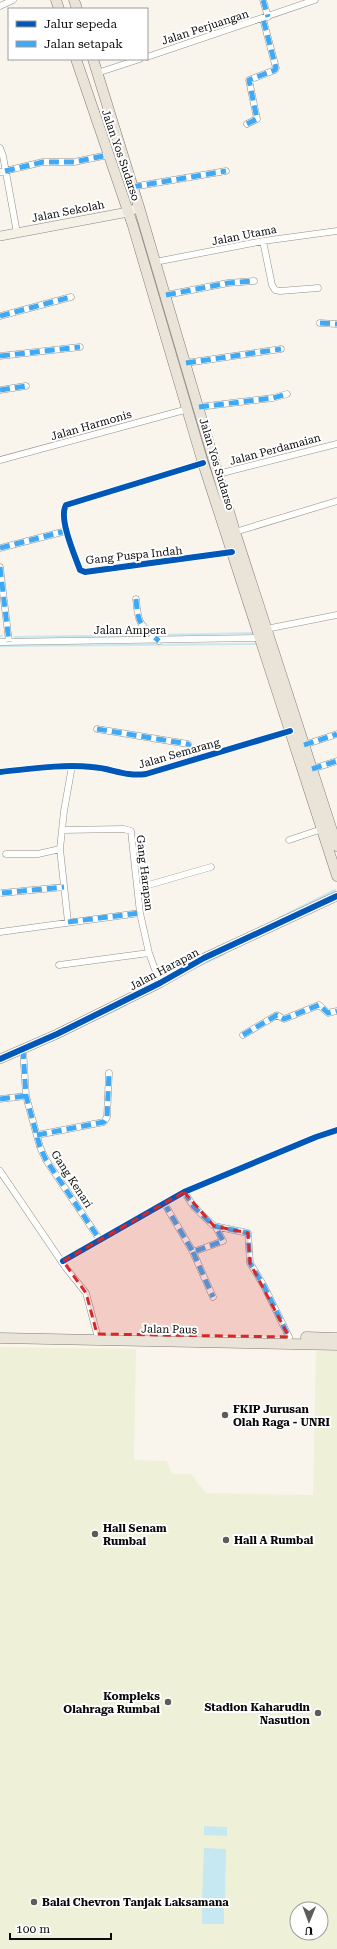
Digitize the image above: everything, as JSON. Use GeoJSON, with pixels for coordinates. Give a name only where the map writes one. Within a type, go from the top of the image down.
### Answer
{"type":"FeatureCollection","features":[{"type":"Feature","properties":{"kind":"main road","name":"Jalan Yos Sudarso"},"geometry":{"type":"LineString","coordinates":[[76,60],[128,212],[202,458],[290,731],[320,808],[337,846]]}},
{"type":"Feature","properties":{"kind":"main road","name":"Jalan Yos Sudarso"},"geometry":{"type":"LineString","coordinates":[[93,60],[166,295],[235,532],[312,769],[320,808],[322,829],[337,876]]}},
{"type":"Feature","properties":{"kind":"main road"},"geometry":{"type":"LineString","coordinates":[[202,458],[212,451]]}},
{"type":"Feature","properties":{"kind":"main road","name":"Jalan Paus"},"geometry":{"type":"LineString","coordinates":[[0,1334],[337,1338]]}},
{"type":"Feature","properties":{"kind":"main road","name":"Jalan Paus"},"geometry":{"type":"LineString","coordinates":[[0,1338],[337,1345]]}},
{"type":"Feature","properties":{"kind":"street"},"geometry":{"type":"LineString","coordinates":[[0,6],[13,0]]}},
{"type":"Feature","properties":{"kind":"street"},"geometry":{"type":"LineString","coordinates":[[247,124],[257,119],[249,80],[275,70],[276,68],[265,18],[263,0]]}},
{"type":"Feature","properties":{"kind":"street","name":"Jalan Perjuangan"},"geometry":{"type":"LineString","coordinates":[[148,57],[315,0]]}},
{"type":"Feature","properties":{"kind":"street"},"geometry":{"type":"LineString","coordinates":[[97,73],[137,60]]}},
{"type":"Feature","properties":{"kind":"street"},"geometry":{"type":"LineString","coordinates":[[0,148],[3,172],[16,233]]}},
{"type":"Feature","properties":{"kind":"street"},"geometry":{"type":"LineString","coordinates":[[3,172],[43,162],[74,162],[108,155]]}},
{"type":"Feature","properties":{"kind":"street"},"geometry":{"type":"LineString","coordinates":[[132,187],[226,171]]}},
{"type":"Feature","properties":{"kind":"street","name":"Jalan Sekolah"},"geometry":{"type":"LineString","coordinates":[[0,236],[128,212],[139,207]]}},
{"type":"Feature","properties":{"kind":"street","name":"Jalan Utama"},"geometry":{"type":"LineString","coordinates":[[155,262],[263,241],[337,231]]}},
{"type":"Feature","properties":{"kind":"street"},"geometry":{"type":"LineString","coordinates":[[263,241],[272,285],[275,290],[280,291],[318,288]]}},
{"type":"Feature","properties":{"kind":"street"},"geometry":{"type":"LineString","coordinates":[[166,295],[254,281]]}},
{"type":"Feature","properties":{"kind":"street"},"geometry":{"type":"LineString","coordinates":[[0,316],[71,297]]}},
{"type":"Feature","properties":{"kind":"street"},"geometry":{"type":"LineString","coordinates":[[320,323],[337,324]]}},
{"type":"Feature","properties":{"kind":"street"},"geometry":{"type":"LineString","coordinates":[[0,356],[80,347]]}},
{"type":"Feature","properties":{"kind":"street"},"geometry":{"type":"LineString","coordinates":[[186,363],[281,349]]}},
{"type":"Feature","properties":{"kind":"street"},"geometry":{"type":"LineString","coordinates":[[0,390],[26,386]]}},
{"type":"Feature","properties":{"kind":"street"},"geometry":{"type":"LineString","coordinates":[[199,407],[272,398],[287,394]]}},
{"type":"Feature","properties":{"kind":"street","name":"Jalan Harmonis"},"geometry":{"type":"LineString","coordinates":[[0,460],[188,409]]}},
{"type":"Feature","properties":{"kind":"street","name":"Jalan Perdamaian"},"geometry":{"type":"LineString","coordinates":[[218,474],[337,444]]}},
{"type":"Feature","properties":{"kind":"street","name":"Gang Puspa Indah"},"geometry":{"type":"LineString","coordinates":[[202,458],[69,504],[64,510],[66,531],[80,570],[85,572],[232,552]]}},
{"type":"Feature","properties":{"kind":"street"},"geometry":{"type":"LineString","coordinates":[[235,532],[337,501]]}},
{"type":"Feature","properties":{"kind":"street"},"geometry":{"type":"LineString","coordinates":[[0,548],[66,531]]}},
{"type":"Feature","properties":{"kind":"street"},"geometry":{"type":"LineString","coordinates":[[0,567],[9,642]]}},
{"type":"Feature","properties":{"kind":"street"},"geometry":{"type":"LineString","coordinates":[[136,599],[138,620],[145,629],[159,640]]}},
{"type":"Feature","properties":{"kind":"street"},"geometry":{"type":"LineString","coordinates":[[266,629],[337,615]]}},
{"type":"Feature","properties":{"kind":"street","name":"Jalan Ampera"},"geometry":{"type":"LineString","coordinates":[[0,642],[261,638]]}},
{"type":"Feature","properties":{"kind":"street"},"geometry":{"type":"LineString","coordinates":[[97,729],[188,744],[194,759]]}},
{"type":"Feature","properties":{"kind":"street","name":"Jalan Semarang"},"geometry":{"type":"LineString","coordinates":[[0,772],[72,766],[97,767],[133,776],[166,769],[194,759],[290,731]]}},
{"type":"Feature","properties":{"kind":"street"},"geometry":{"type":"LineString","coordinates":[[304,745],[337,734]]}},
{"type":"Feature","properties":{"kind":"street"},"geometry":{"type":"LineString","coordinates":[[312,769],[337,761]]}},
{"type":"Feature","properties":{"kind":"street"},"geometry":{"type":"LineString","coordinates":[[68,922],[60,849],[72,766]]}},
{"type":"Feature","properties":{"kind":"street"},"geometry":{"type":"LineString","coordinates":[[289,840],[322,829]]}},
{"type":"Feature","properties":{"kind":"street","name":"Gang Harapan"},"geometry":{"type":"LineString","coordinates":[[62,830],[129,830],[132,835],[140,913],[149,953],[160,981]]}},
{"type":"Feature","properties":{"kind":"street"},"geometry":{"type":"LineString","coordinates":[[6,854],[38,854],[60,849]]}},
{"type":"Feature","properties":{"kind":"street"},"geometry":{"type":"LineString","coordinates":[[138,888],[211,867]]}},
{"type":"Feature","properties":{"kind":"street"},"geometry":{"type":"LineString","coordinates":[[2,893],[64,887]]}},
{"type":"Feature","properties":{"kind":"street","name":"Jalan Harapan"},"geometry":{"type":"LineString","coordinates":[[0,1059],[24,1052],[204,958],[337,896]]}},
{"type":"Feature","properties":{"kind":"street"},"geometry":{"type":"LineString","coordinates":[[0,932],[140,913]]}},
{"type":"Feature","properties":{"kind":"street"},"geometry":{"type":"LineString","coordinates":[[59,965],[149,953]]}},
{"type":"Feature","properties":{"kind":"street"},"geometry":{"type":"LineString","coordinates":[[243,1035],[277,1015],[284,1019],[319,1005],[328,1013],[337,1011]]}},
{"type":"Feature","properties":{"kind":"street","name":"Gang Kenari"},"geometry":{"type":"LineString","coordinates":[[24,1052],[26,1096],[40,1147],[46,1160],[100,1240]]}},
{"type":"Feature","properties":{"kind":"street"},"geometry":{"type":"LineString","coordinates":[[37,1135],[104,1122],[107,1117],[109,1073]]}},
{"type":"Feature","properties":{"kind":"street"},"geometry":{"type":"LineString","coordinates":[[0,1099],[26,1096]]}},
{"type":"Feature","properties":{"kind":"street"},"geometry":{"type":"LineString","coordinates":[[63,1261],[184,1192],[316,1136],[337,1130]]}},
{"type":"Feature","properties":{"kind":"street"},"geometry":{"type":"LineString","coordinates":[[0,1170],[63,1261],[66,1268],[86,1293],[97,1334]]}},
{"type":"Feature","properties":{"kind":"street"},"geometry":{"type":"LineString","coordinates":[[184,1192],[194,1206],[216,1227],[223,1241],[193,1252]]}},
{"type":"Feature","properties":{"kind":"street"},"geometry":{"type":"LineString","coordinates":[[164,1203],[193,1252],[213,1297]]}},
{"type":"Feature","properties":{"kind":"street"},"geometry":{"type":"LineString","coordinates":[[216,1227],[248,1233],[250,1263],[264,1286],[289,1337]]}},
{"type":"Feature","properties":{"kind":"highlighted area"},"geometry":{"type":"Polygon","coordinates":[[[184,1192],[214,1226],[248,1233],[250,1263],[289,1337],[97,1334],[86,1293],[63,1261],[184,1192]]]}},
{"type":"Feature","properties":{"kind":"green space","name":"Kompleks Olahraga Rumbai"},"geometry":{"type":"Polygon","coordinates":[[[0,1347],[136,1349],[134,1460],[167,1461],[172,1474],[191,1474],[206,1493],[313,1495],[316,1351],[337,1351],[337,1949],[0,1949],[0,1347]]]}},
{"type":"Feature","properties":{"kind":"water"},"geometry":{"type":"Polygon","coordinates":[[[204,1826],[227,1827],[227,1836],[204,1835],[204,1826]]]}},
{"type":"Feature","properties":{"kind":"water"},"geometry":{"type":"Polygon","coordinates":[[[204,1848],[226,1849],[225,1901],[202,1900],[204,1848]]]}},
{"type":"Feature","properties":{"kind":"water"},"geometry":{"type":"Polygon","coordinates":[[[202,1905],[224,1906],[224,1924],[202,1924],[202,1905]]]}},
{"type":"Feature","properties":{"kind":"waterway"},"geometry":{"type":"LineString","coordinates":[[156,635],[255,633]]}},
{"type":"Feature","properties":{"kind":"waterway"},"geometry":{"type":"LineString","coordinates":[[15,637],[148,635]]}},
{"type":"Feature","properties":{"kind":"waterway"},"geometry":{"type":"LineString","coordinates":[[1,646],[257,644]]}},
{"type":"Feature","properties":{"kind":"waterway"},"geometry":{"type":"LineString","coordinates":[[279,918],[335,890]]}},
{"type":"Feature","properties":{"kind":"waterway"},"geometry":{"type":"LineString","coordinates":[[199,966],[224,954]]}},
{"type":"Feature","properties":{"kind":"waterway"},"geometry":{"type":"LineString","coordinates":[[143,986],[152,982]]}},
{"type":"Feature","properties":{"kind":"waterway"},"geometry":{"type":"LineString","coordinates":[[93,1021],[126,1005]]}},
{"type":"Feature","properties":{"kind":"marked path"},"geometry":{"type":"LineString","coordinates":[[263,0],[268,17]]}},
{"type":"Feature","properties":{"kind":"marked path"},"geometry":{"type":"LineString","coordinates":[[247,124],[257,119],[249,80],[275,70],[276,68],[263,19]]}},
{"type":"Feature","properties":{"kind":"marked path"},"geometry":{"type":"LineString","coordinates":[[5,171],[43,162],[74,162],[108,155]]}},
{"type":"Feature","properties":{"kind":"marked path"},"geometry":{"type":"LineString","coordinates":[[132,187],[226,171]]}},
{"type":"Feature","properties":{"kind":"marked path"},"geometry":{"type":"LineString","coordinates":[[166,295],[228,283],[254,281]]}},
{"type":"Feature","properties":{"kind":"marked path"},"geometry":{"type":"LineString","coordinates":[[0,316],[71,297]]}},
{"type":"Feature","properties":{"kind":"marked path"},"geometry":{"type":"LineString","coordinates":[[320,323],[337,324]]}},
{"type":"Feature","properties":{"kind":"marked path"},"geometry":{"type":"LineString","coordinates":[[0,356],[80,347]]}},
{"type":"Feature","properties":{"kind":"marked path"},"geometry":{"type":"LineString","coordinates":[[186,363],[281,349]]}},
{"type":"Feature","properties":{"kind":"marked path"},"geometry":{"type":"LineString","coordinates":[[0,390],[26,386]]}},
{"type":"Feature","properties":{"kind":"marked path"},"geometry":{"type":"LineString","coordinates":[[199,407],[273,398],[287,394]]}},
{"type":"Feature","properties":{"kind":"marked path"},"geometry":{"type":"LineString","coordinates":[[0,548],[66,531]]}},
{"type":"Feature","properties":{"kind":"marked path"},"geometry":{"type":"LineString","coordinates":[[0,567],[9,642]]}},
{"type":"Feature","properties":{"kind":"marked path"},"geometry":{"type":"LineString","coordinates":[[136,599],[141,623],[159,641]]}},
{"type":"Feature","properties":{"kind":"marked path"},"geometry":{"type":"LineString","coordinates":[[97,729],[188,744],[194,759]]}},
{"type":"Feature","properties":{"kind":"marked path"},"geometry":{"type":"LineString","coordinates":[[304,745],[337,734]]}},
{"type":"Feature","properties":{"kind":"marked path"},"geometry":{"type":"LineString","coordinates":[[312,769],[337,761]]}},
{"type":"Feature","properties":{"kind":"marked path"},"geometry":{"type":"LineString","coordinates":[[2,893],[64,887]]}},
{"type":"Feature","properties":{"kind":"marked path"},"geometry":{"type":"LineString","coordinates":[[68,922],[140,913]]}},
{"type":"Feature","properties":{"kind":"marked path"},"geometry":{"type":"LineString","coordinates":[[243,1035],[277,1015],[284,1019],[319,1005],[328,1013],[337,1011]]}},
{"type":"Feature","properties":{"kind":"marked path"},"geometry":{"type":"LineString","coordinates":[[23,1049],[26,1096],[40,1147],[46,1160],[100,1240]]}},
{"type":"Feature","properties":{"kind":"marked path"},"geometry":{"type":"LineString","coordinates":[[37,1135],[104,1122],[107,1117],[109,1073]]}},
{"type":"Feature","properties":{"kind":"marked path"},"geometry":{"type":"LineString","coordinates":[[0,1099],[26,1096]]}},
{"type":"Feature","properties":{"kind":"marked path"},"geometry":{"type":"LineString","coordinates":[[184,1192],[194,1207],[214,1226],[248,1233],[250,1263],[264,1286],[289,1337]]}},
{"type":"Feature","properties":{"kind":"marked path"},"geometry":{"type":"LineString","coordinates":[[164,1203],[193,1252],[223,1241],[216,1227]]}},
{"type":"Feature","properties":{"kind":"marked path"},"geometry":{"type":"LineString","coordinates":[[193,1252],[213,1297]]}},
{"type":"Feature","properties":{"kind":"cycle path"},"geometry":{"type":"LineString","coordinates":[[203,463],[66,505],[64,519],[71,547],[80,570],[85,572],[232,552]]}},
{"type":"Feature","properties":{"kind":"cycle path"},"geometry":{"type":"LineString","coordinates":[[0,772],[46,767],[80,766],[138,775],[146,774],[290,731]]}},
{"type":"Feature","properties":{"kind":"cycle path"},"geometry":{"type":"LineString","coordinates":[[0,1059],[57,1034],[160,983],[204,958],[337,896]]}},
{"type":"Feature","properties":{"kind":"cycle path"},"geometry":{"type":"LineString","coordinates":[[63,1261],[184,1192],[316,1137],[337,1130]]}},
{"type":"Feature","properties":{"kind":"place","name":"FKIP Jurusan Olah Raga - UNRI"},"geometry":{"type":"Point","coordinates":[225,1415]}},
{"type":"Feature","properties":{"kind":"place","name":"Hall Senam Rumbai"},"geometry":{"type":"Point","coordinates":[95,1534]}},
{"type":"Feature","properties":{"kind":"place","name":"Hall A Rumbai"},"geometry":{"type":"Point","coordinates":[226,1540]}},
{"type":"Feature","properties":{"kind":"place","name":"Kompleks Olahraga Rumbai"},"geometry":{"type":"Point","coordinates":[168,1702]}},
{"type":"Feature","properties":{"kind":"place","name":"Stadion Kaharudin Nasution"},"geometry":{"type":"Point","coordinates":[318,1713]}},
{"type":"Feature","properties":{"kind":"place","name":"Balai Chevron Tanjak Laksamana"},"geometry":{"type":"Point","coordinates":[34,1902]}}]}
